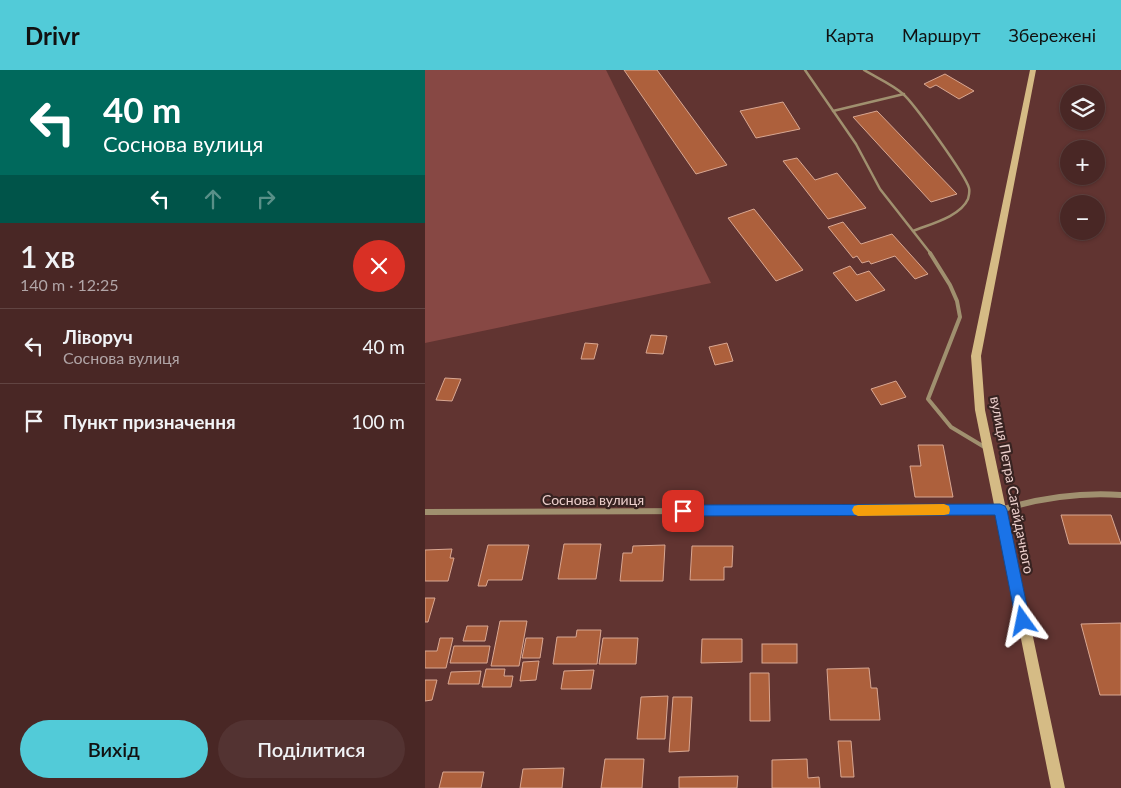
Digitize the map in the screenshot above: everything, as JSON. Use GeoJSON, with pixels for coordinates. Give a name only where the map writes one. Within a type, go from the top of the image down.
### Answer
{"type":"FeatureCollection","features":[{"type":"Feature","properties":{"kind":"street","name":"вулиця Петра Сагайдачного"},"geometry":{"type":"LineString","coordinates":[[1033,70],[976,356],[980,410],[1058,788]]}},
{"type":"Feature","properties":{"kind":"street","name":"Соснова вулиця"},"geometry":{"type":"LineString","coordinates":[[425,512],[1000,510],[1041,498],[1072,494],[1121,496]]}},
{"type":"Feature","properties":{"kind":"lane"},"geometry":{"type":"LineString","coordinates":[[805,70],[864,156],[878,187],[913,231],[954,292],[960,307],[960,318],[928,399],[951,427],[988,449]]}},
{"type":"Feature","properties":{"kind":"lane"},"geometry":{"type":"LineString","coordinates":[[864,70],[904,94],[960,170],[970,192],[967,201],[960,209],[945,218],[913,231]]}},
{"type":"Feature","properties":{"kind":"lane"},"geometry":{"type":"LineString","coordinates":[[833,111],[904,94]]}},
{"type":"Feature","properties":{"kind":"shaded area"},"geometry":{"type":"Polygon","coordinates":[[[425,70],[606,70],[711,283],[425,343],[425,70]]]}},
{"type":"Feature","properties":{"kind":"building"},"geometry":{"type":"Polygon","coordinates":[[[624,70],[657,70],[727,165],[696,174],[624,70]]]}},
{"type":"Feature","properties":{"kind":"building"},"geometry":{"type":"Polygon","coordinates":[[[945,74],[974,91],[959,99],[936,85],[930,88],[924,84],[945,74]]]}},
{"type":"Feature","properties":{"kind":"building"},"geometry":{"type":"Polygon","coordinates":[[[783,102],[800,129],[756,138],[740,111],[783,102]]]}},
{"type":"Feature","properties":{"kind":"building"},"geometry":{"type":"Polygon","coordinates":[[[877,111],[957,194],[931,202],[853,117],[877,111]]]}},
{"type":"Feature","properties":{"kind":"building"},"geometry":{"type":"Polygon","coordinates":[[[797,158],[815,180],[837,173],[866,208],[828,219],[783,161],[797,158]]]}},
{"type":"Feature","properties":{"kind":"building"},"geometry":{"type":"Polygon","coordinates":[[[754,209],[803,270],[776,281],[728,218],[754,209]]]}},
{"type":"Feature","properties":{"kind":"building"},"geometry":{"type":"Polygon","coordinates":[[[843,222],[861,244],[892,234],[928,274],[915,279],[895,256],[871,264],[869,261],[862,263],[857,256],[853,258],[828,227],[843,222]]]}},
{"type":"Feature","properties":{"kind":"building"},"geometry":{"type":"Polygon","coordinates":[[[850,266],[857,275],[869,271],[885,290],[856,301],[833,273],[850,266]]]}},
{"type":"Feature","properties":{"kind":"building"},"geometry":{"type":"Polygon","coordinates":[[[651,335],[667,336],[663,354],[646,353],[651,335]]]}},
{"type":"Feature","properties":{"kind":"building"},"geometry":{"type":"Polygon","coordinates":[[[585,343],[598,344],[594,359],[581,359],[585,343]]]}},
{"type":"Feature","properties":{"kind":"building"},"geometry":{"type":"Polygon","coordinates":[[[727,343],[733,361],[715,365],[709,347],[727,343]]]}},
{"type":"Feature","properties":{"kind":"building"},"geometry":{"type":"Polygon","coordinates":[[[445,378],[461,379],[452,401],[436,400],[445,378]]]}},
{"type":"Feature","properties":{"kind":"building"},"geometry":{"type":"Polygon","coordinates":[[[896,381],[906,397],[881,405],[871,389],[896,381]]]}},
{"type":"Feature","properties":{"kind":"building"},"geometry":{"type":"Polygon","coordinates":[[[918,445],[943,445],[953,497],[915,497],[910,466],[921,466],[918,445]]]}},
{"type":"Feature","properties":{"kind":"building"},"geometry":{"type":"Polygon","coordinates":[[[1061,515],[1111,515],[1121,544],[1069,544],[1061,515]]]}},
{"type":"Feature","properties":{"kind":"building"},"geometry":{"type":"Polygon","coordinates":[[[564,544],[601,544],[596,579],[558,579],[564,544]]]}},
{"type":"Feature","properties":{"kind":"building"},"geometry":{"type":"Polygon","coordinates":[[[488,545],[529,545],[522,580],[488,580],[486,586],[478,586],[488,545]]]}},
{"type":"Feature","properties":{"kind":"building"},"geometry":{"type":"Polygon","coordinates":[[[665,545],[663,581],[620,581],[623,553],[632,553],[633,546],[665,545]]]}},
{"type":"Feature","properties":{"kind":"building"},"geometry":{"type":"Polygon","coordinates":[[[692,546],[733,546],[732,567],[724,567],[724,580],[690,580],[692,546]]]}},
{"type":"Feature","properties":{"kind":"building"},"geometry":{"type":"Polygon","coordinates":[[[452,549],[450,558],[454,558],[448,581],[425,581],[425,550],[452,549]]]}},
{"type":"Feature","properties":{"kind":"building"},"geometry":{"type":"Polygon","coordinates":[[[425,598],[435,598],[428,622],[425,622],[425,598]]]}},
{"type":"Feature","properties":{"kind":"building"},"geometry":{"type":"Polygon","coordinates":[[[500,621],[527,621],[519,666],[491,666],[500,621]]]}},
{"type":"Feature","properties":{"kind":"building"},"geometry":{"type":"Polygon","coordinates":[[[1121,623],[1121,695],[1100,695],[1081,624],[1121,623]]]}},
{"type":"Feature","properties":{"kind":"building"},"geometry":{"type":"Polygon","coordinates":[[[467,626],[488,626],[485,641],[463,641],[467,626]]]}},
{"type":"Feature","properties":{"kind":"building"},"geometry":{"type":"Polygon","coordinates":[[[577,630],[601,630],[597,664],[553,664],[557,637],[576,637],[577,630]]]}},
{"type":"Feature","properties":{"kind":"building"},"geometry":{"type":"Polygon","coordinates":[[[440,638],[453,638],[446,668],[425,668],[425,651],[437,651],[440,638]]]}},
{"type":"Feature","properties":{"kind":"building"},"geometry":{"type":"Polygon","coordinates":[[[526,638],[543,638],[540,658],[522,658],[526,638]]]}},
{"type":"Feature","properties":{"kind":"building"},"geometry":{"type":"Polygon","coordinates":[[[603,638],[638,638],[636,664],[599,664],[603,638]]]}},
{"type":"Feature","properties":{"kind":"building"},"geometry":{"type":"Polygon","coordinates":[[[702,639],[742,639],[742,662],[701,663],[702,639]]]}},
{"type":"Feature","properties":{"kind":"building"},"geometry":{"type":"Polygon","coordinates":[[[762,644],[797,644],[797,663],[762,663],[762,644]]]}},
{"type":"Feature","properties":{"kind":"building"},"geometry":{"type":"Polygon","coordinates":[[[454,646],[490,646],[487,663],[450,663],[454,646]]]}},
{"type":"Feature","properties":{"kind":"building"},"geometry":{"type":"Polygon","coordinates":[[[539,661],[536,680],[520,681],[523,662],[539,661]]]}},
{"type":"Feature","properties":{"kind":"building"},"geometry":{"type":"Polygon","coordinates":[[[869,668],[871,688],[877,688],[880,720],[830,720],[827,669],[869,668]]]}},
{"type":"Feature","properties":{"kind":"building"},"geometry":{"type":"Polygon","coordinates":[[[486,669],[505,669],[504,676],[513,676],[511,687],[482,687],[486,669]]]}},
{"type":"Feature","properties":{"kind":"building"},"geometry":{"type":"Polygon","coordinates":[[[594,670],[591,689],[561,689],[564,671],[594,670]]]}},
{"type":"Feature","properties":{"kind":"building"},"geometry":{"type":"Polygon","coordinates":[[[481,671],[479,684],[448,684],[451,672],[481,671]]]}},
{"type":"Feature","properties":{"kind":"building"},"geometry":{"type":"Polygon","coordinates":[[[750,673],[769,673],[770,721],[750,721],[750,673]]]}},
{"type":"Feature","properties":{"kind":"building"},"geometry":{"type":"Polygon","coordinates":[[[425,680],[437,680],[432,700],[425,701],[425,680]]]}},
{"type":"Feature","properties":{"kind":"building"},"geometry":{"type":"Polygon","coordinates":[[[668,696],[665,739],[637,739],[641,697],[668,696]]]}},
{"type":"Feature","properties":{"kind":"building"},"geometry":{"type":"Polygon","coordinates":[[[673,697],[692,697],[689,751],[669,752],[673,697]]]}},
{"type":"Feature","properties":{"kind":"building"},"geometry":{"type":"Polygon","coordinates":[[[838,741],[851,741],[854,777],[841,777],[838,741]]]}},
{"type":"Feature","properties":{"kind":"building"},"geometry":{"type":"Polygon","coordinates":[[[605,759],[644,759],[642,788],[601,788],[605,759]]]}},
{"type":"Feature","properties":{"kind":"building"},"geometry":{"type":"Polygon","coordinates":[[[807,759],[808,778],[819,777],[820,788],[772,788],[772,760],[807,759]]]}},
{"type":"Feature","properties":{"kind":"building"},"geometry":{"type":"Polygon","coordinates":[[[564,768],[562,788],[520,788],[523,769],[564,768]]]}},
{"type":"Feature","properties":{"kind":"building"},"geometry":{"type":"Polygon","coordinates":[[[443,772],[484,772],[481,788],[439,788],[443,772]]]}},
{"type":"Feature","properties":{"kind":"building"},"geometry":{"type":"Polygon","coordinates":[[[738,776],[737,788],[679,788],[679,777],[738,776]]]}},
{"type":"Feature","properties":{"kind":"slow traffic"},"geometry":{"type":"LineString","coordinates":[[858,510],[944,510]]}},
{"type":"Feature","properties":{"kind":"route"},"geometry":{"type":"LineString","coordinates":[[683,511],[1000,510],[1023,621]]}}]}
